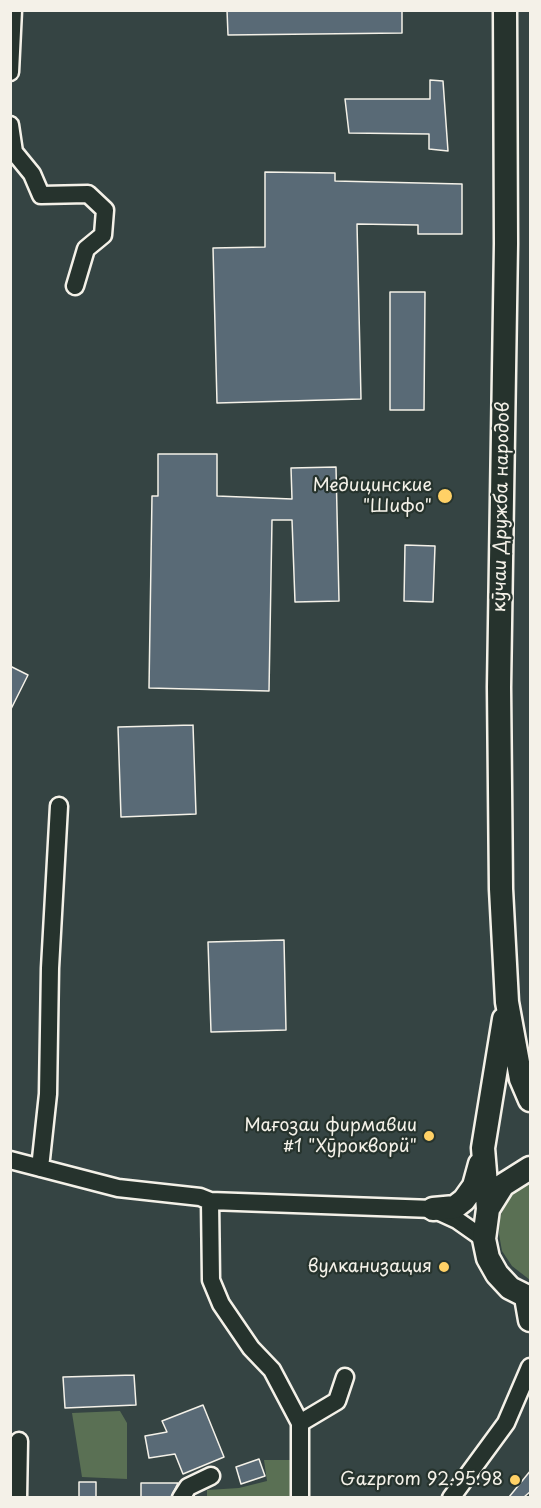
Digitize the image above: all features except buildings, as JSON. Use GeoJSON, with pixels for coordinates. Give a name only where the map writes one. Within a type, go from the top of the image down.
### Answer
{"type":"FeatureCollection","features":[{"type":"Feature","properties":{"kind":"main road","name":"кӯчаи Дружба народов"},"geometry":{"type":"LineString","coordinates":[[505,10],[506,244],[499,687],[501,888],[507,1002]]}},
{"type":"Feature","properties":{"kind":"main road"},"geometry":{"type":"LineString","coordinates":[[507,1002],[520,1079],[531,1100]]}},
{"type":"Feature","properties":{"kind":"main road"},"geometry":{"type":"LineString","coordinates":[[433,1209],[455,1207],[465,1200],[474,1186],[483,1148],[507,1002]]}},
{"type":"Feature","properties":{"kind":"main road"},"geometry":{"type":"LineString","coordinates":[[483,1148],[488,1209],[484,1239],[488,1258],[497,1274],[510,1288],[528,1298],[531,1320]]}},
{"type":"Feature","properties":{"kind":"main road"},"geometry":{"type":"LineString","coordinates":[[488,1209],[503,1185],[531,1168]]}},
{"type":"Feature","properties":{"kind":"street"},"geometry":{"type":"LineString","coordinates":[[10,72],[13,10]]}},
{"type":"Feature","properties":{"kind":"street"},"geometry":{"type":"LineString","coordinates":[[10,125],[14,152],[32,174],[41,195],[88,194],[105,210],[103,235],[86,249],[75,286]]}},
{"type":"Feature","properties":{"kind":"street"},"geometry":{"type":"LineString","coordinates":[[40,1167],[48,1095],[50,968],[59,806]]}},
{"type":"Feature","properties":{"kind":"street"},"geometry":{"type":"LineString","coordinates":[[10,1160],[118,1188],[200,1197],[210,1201],[433,1209],[457,1220],[484,1239]]}},
{"type":"Feature","properties":{"kind":"street"},"geometry":{"type":"LineString","coordinates":[[210,1201],[211,1280],[218,1296],[251,1348],[272,1370],[300,1423],[300,1497]]}},
{"type":"Feature","properties":{"kind":"street"},"geometry":{"type":"LineString","coordinates":[[451,1497],[506,1423],[531,1367]]}},
{"type":"Feature","properties":{"kind":"street"},"geometry":{"type":"LineString","coordinates":[[300,1423],[337,1401],[345,1377]]}},
{"type":"Feature","properties":{"kind":"street"},"geometry":{"type":"LineString","coordinates":[[18,1497],[19,1441]]}},
{"type":"Feature","properties":{"kind":"street"},"geometry":{"type":"LineString","coordinates":[[181,1497],[188,1487],[211,1476]]}},
{"type":"Feature","properties":{"kind":"green space"},"geometry":{"type":"Polygon","coordinates":[[[530,1181],[530,1280],[512,1266],[502,1251],[499,1234],[500,1217],[507,1201],[519,1187],[530,1181]]]}},
{"type":"Feature","properties":{"kind":"green space"},"geometry":{"type":"Polygon","coordinates":[[[120,1411],[127,1423],[127,1479],[82,1477],[72,1413],[120,1411]]]}},
{"type":"Feature","properties":{"kind":"green space"},"geometry":{"type":"Polygon","coordinates":[[[264,1460],[290,1460],[292,1497],[207,1497],[207,1490],[239,1488],[267,1481],[264,1460]]]}},
{"type":"Feature","properties":{"kind":"place","name":"Медицинские \"Шифо\""},"geometry":{"type":"Point","coordinates":[445,496]}},
{"type":"Feature","properties":{"kind":"place","name":"Мағозаи фирмавии #1 \"Хӯрокворӣ\""},"geometry":{"type":"Point","coordinates":[429,1136]}},
{"type":"Feature","properties":{"kind":"place","name":"вулканизация"},"geometry":{"type":"Point","coordinates":[444,1267]}},
{"type":"Feature","properties":{"kind":"place","name":"Gazprom 92.95.98"},"geometry":{"type":"Point","coordinates":[515,1480]}}]}
